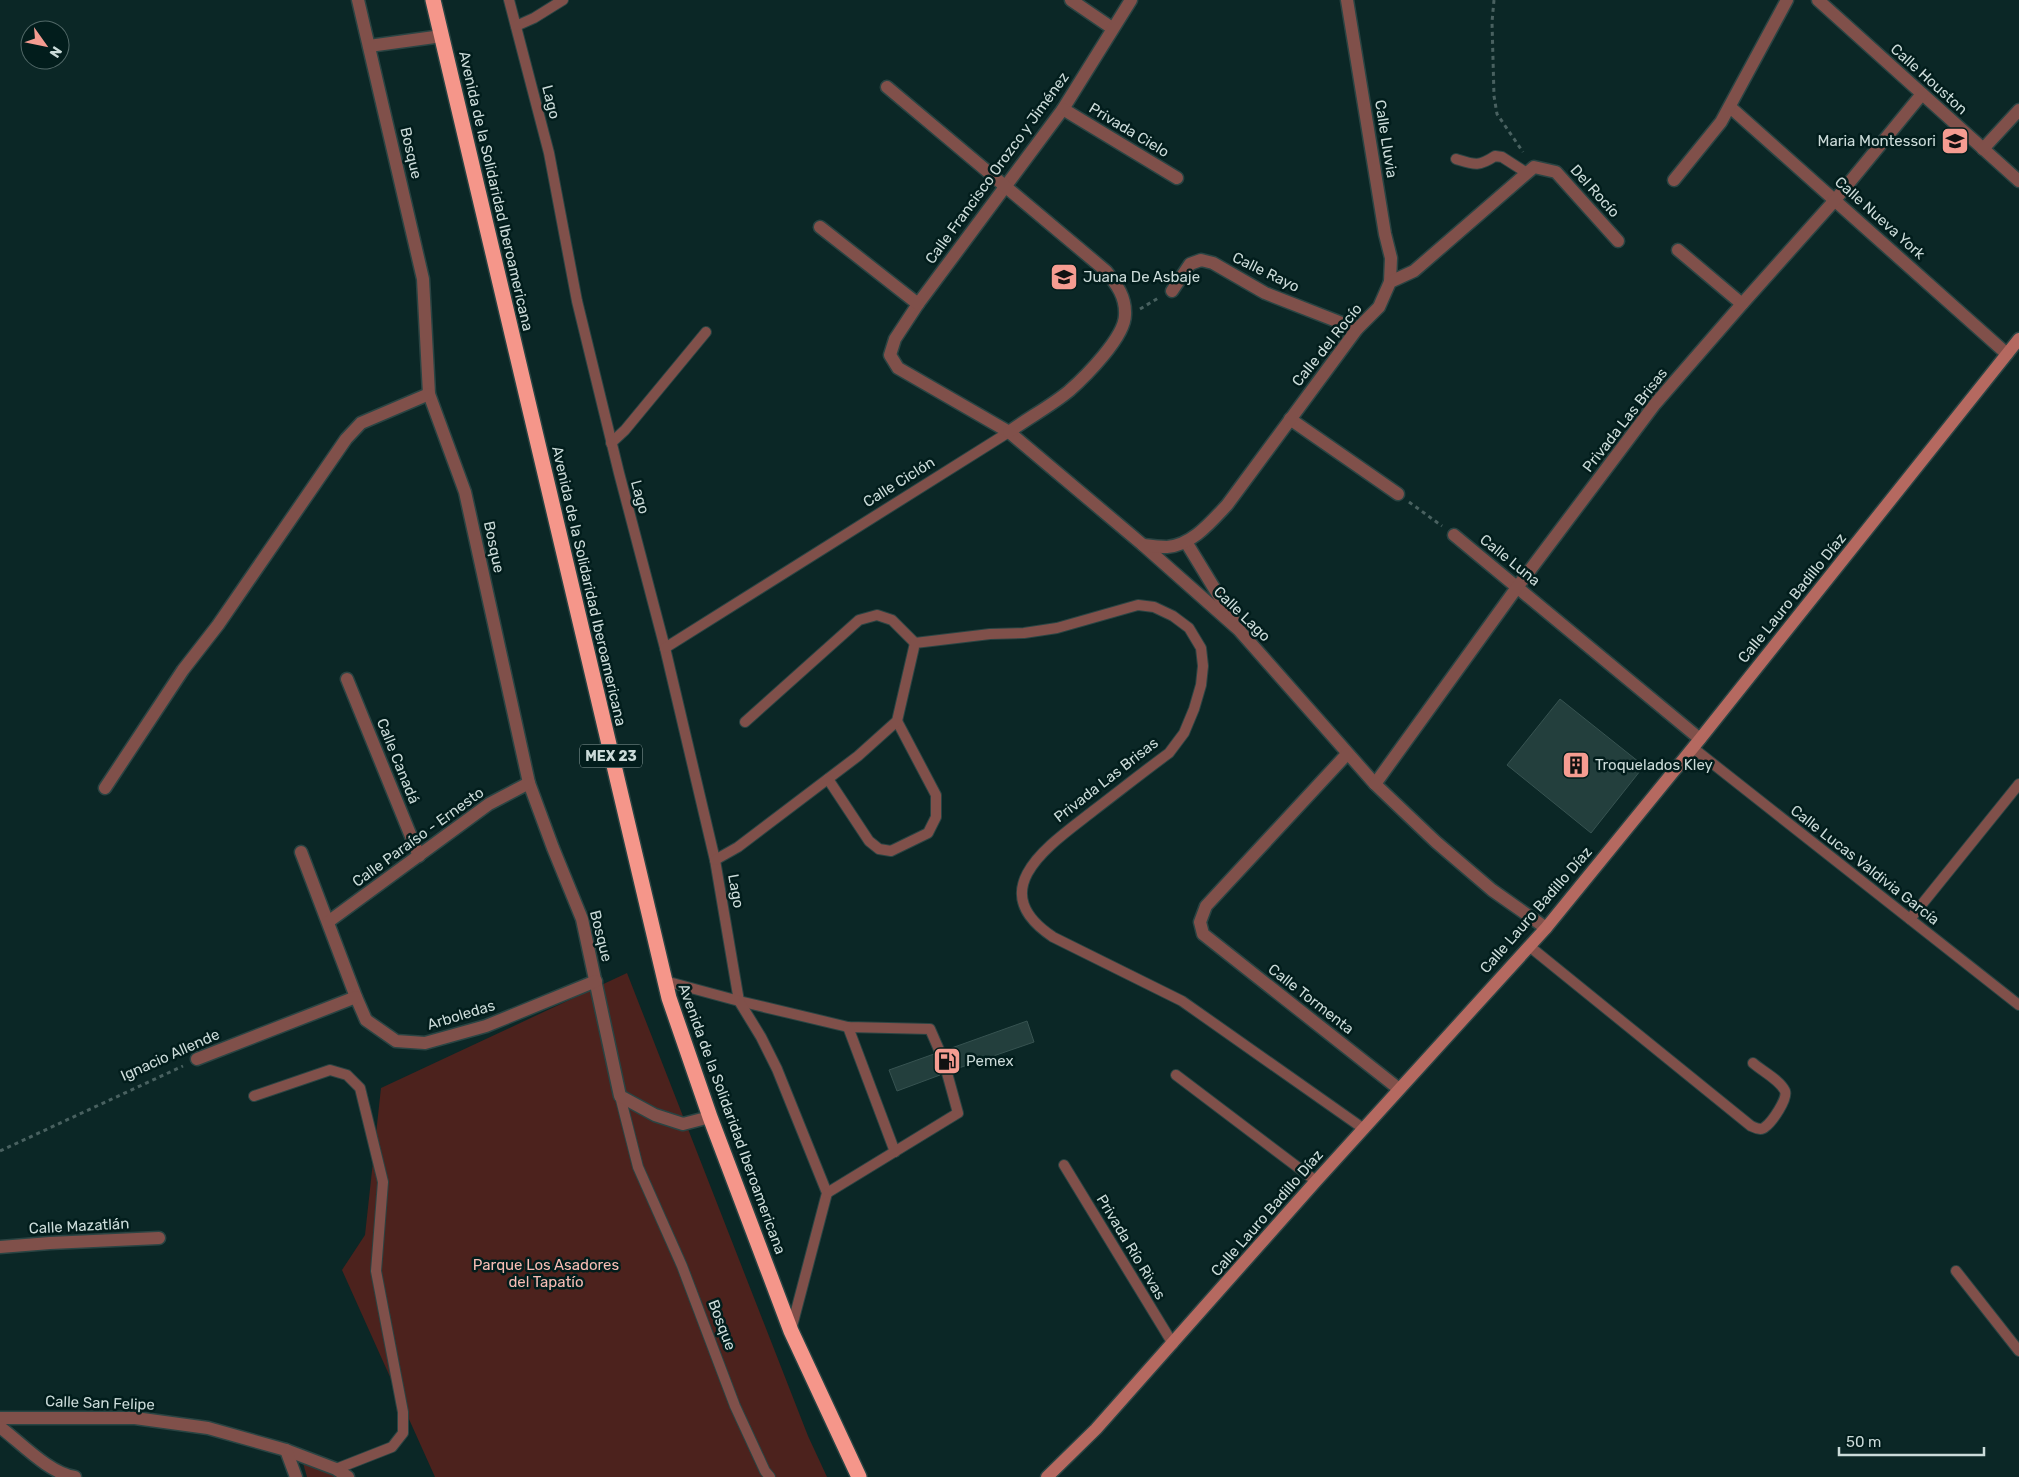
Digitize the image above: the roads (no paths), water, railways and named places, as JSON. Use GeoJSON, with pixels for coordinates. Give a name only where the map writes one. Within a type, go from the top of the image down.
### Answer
{"type":"FeatureCollection","features":[{"type":"Feature","properties":{"kind":"highway","name":"Avenida de la Solidaridad Iberoamericana"},"geometry":{"type":"LineString","coordinates":[[433,4],[665,981],[710,1117],[791,1331],[859,1477]]}},
{"type":"Feature","properties":{"kind":"street","name":"Bosque"},"geometry":{"type":"LineString","coordinates":[[358,0],[423,279],[429,394],[465,492],[529,783],[582,919],[620,1096]]}},
{"type":"Feature","properties":{"kind":"street"},"geometry":{"type":"LineString","coordinates":[[1071,0],[1112,28]]}},
{"type":"Feature","properties":{"kind":"street","name":"Calle Francisco Orozco y Jiménez"},"geometry":{"type":"LineString","coordinates":[[890,355],[895,339],[918,304],[1063,109],[1131,0]]}},
{"type":"Feature","properties":{"kind":"street","name":"Calle Lluvia"},"geometry":{"type":"LineString","coordinates":[[1347,0],[1385,234],[1391,258],[1390,282]]}},
{"type":"Feature","properties":{"kind":"street"},"geometry":{"type":"LineString","coordinates":[[1674,180],[1722,122],[1787,0]]}},
{"type":"Feature","properties":{"kind":"street","name":"Calle Houston"},"geometry":{"type":"LineString","coordinates":[[1818,0],[2019,182]]}},
{"type":"Feature","properties":{"kind":"street"},"geometry":{"type":"LineString","coordinates":[[369,46],[442,36]]}},
{"type":"Feature","properties":{"kind":"street"},"geometry":{"type":"LineString","coordinates":[[887,86],[1005,186]]}},
{"type":"Feature","properties":{"kind":"street","name":"Privada Las Brisas"},"geometry":{"type":"LineString","coordinates":[[1375,784],[1518,586],[1655,404],[1835,200],[1922,94]]}},
{"type":"Feature","properties":{"kind":"street","name":"Calle Nueva York"},"geometry":{"type":"LineString","coordinates":[[1730,107],[2007,354]]}},
{"type":"Feature","properties":{"kind":"street","name":"Privada Cielo"},"geometry":{"type":"LineString","coordinates":[[1063,109],[1177,178]]}},
{"type":"Feature","properties":{"kind":"street"},"geometry":{"type":"LineString","coordinates":[[1983,149],[2019,110]]}},
{"type":"Feature","properties":{"kind":"street"},"geometry":{"type":"LineString","coordinates":[[1390,282],[1414,270],[1536,170]]}},
{"type":"Feature","properties":{"kind":"street","name":"Del Rocío"},"geometry":{"type":"LineString","coordinates":[[1536,170],[1556,172],[1618,241]]}},
{"type":"Feature","properties":{"kind":"street","name":"Calle Ciclón"},"geometry":{"type":"LineString","coordinates":[[1005,186],[1106,271],[1120,288],[1126,316],[1121,331],[1112,345],[1068,391],[1009,432]]}},
{"type":"Feature","properties":{"kind":"street"},"geometry":{"type":"LineString","coordinates":[[820,227],[918,304]]}},
{"type":"Feature","properties":{"kind":"street"},"geometry":{"type":"LineString","coordinates":[[1678,250],[1742,304]]}},
{"type":"Feature","properties":{"kind":"street","name":"Calle Rayo"},"geometry":{"type":"LineString","coordinates":[[1172,291],[1190,264],[1201,260],[1213,264],[1265,293],[1357,329]]}},
{"type":"Feature","properties":{"kind":"street","name":"Calle del Rocío"},"geometry":{"type":"LineString","coordinates":[[1143,545],[1167,547],[1186,542],[1205,528],[1227,506],[1357,329],[1379,306],[1390,282]]}},
{"type":"Feature","properties":{"kind":"street","name":"Calle Lauro Badillo Díaz"},"geometry":{"type":"LineString","coordinates":[[1047,1477],[1096,1429],[1316,1181],[1546,928],[1696,744],[2019,339]]}},
{"type":"Feature","properties":{"kind":"street","name":"Calle Lago"},"geometry":{"type":"LineString","coordinates":[[890,355],[898,368],[1009,432],[1143,545],[1239,630],[1347,754],[1375,784],[1436,842],[1492,890],[1546,928]]}},
{"type":"Feature","properties":{"kind":"street"},"geometry":{"type":"LineString","coordinates":[[105,788],[183,670],[218,625],[346,439],[361,423],[429,394]]}},
{"type":"Feature","properties":{"kind":"street"},"geometry":{"type":"LineString","coordinates":[[1290,418],[1398,494]]}},
{"type":"Feature","properties":{"kind":"street","name":"Calle Luna"},"geometry":{"type":"LineString","coordinates":[[1454,535],[1518,586],[1696,744]]}},
{"type":"Feature","properties":{"kind":"street"},"geometry":{"type":"LineString","coordinates":[[1186,542],[1239,630]]}},
{"type":"Feature","properties":{"kind":"street","name":"Calle Canadá"},"geometry":{"type":"LineString","coordinates":[[347,679],[419,856]]}},
{"type":"Feature","properties":{"kind":"street","name":"Calle Tormenta"},"geometry":{"type":"LineString","coordinates":[[1347,754],[1206,906],[1200,922],[1203,934],[1399,1089]]}},
{"type":"Feature","properties":{"kind":"street","name":"Calle Paraíso - Ernesto"},"geometry":{"type":"LineString","coordinates":[[328,922],[489,804],[529,783]]}},
{"type":"Feature","properties":{"kind":"street","name":"Arboledas"},"geometry":{"type":"LineString","coordinates":[[302,852],[356,998],[366,1020],[396,1041],[425,1043],[486,1026],[596,981]]}},
{"type":"Feature","properties":{"kind":"street","name":"Ignacio Allende"},"geometry":{"type":"LineString","coordinates":[[197,1059],[356,998]]}},
{"type":"Feature","properties":{"kind":"street"},"geometry":{"type":"LineString","coordinates":[[620,1096],[655,1115],[683,1124],[710,1117]]}},
{"type":"Feature","properties":{"kind":"street","name":"Calle Mazatlán"},"geometry":{"type":"LineString","coordinates":[[0,1247],[50,1242],[159,1238]]}},
{"type":"Feature","properties":{"kind":"street","name":"Calle San Felipe"},"geometry":{"type":"LineString","coordinates":[[0,1418],[135,1418],[208,1428],[286,1450],[336,1469],[348,1477]]}},
{"type":"Feature","properties":{"kind":"street"},"geometry":{"type":"LineString","coordinates":[[0,1427],[46,1464],[68,1476],[76,1477]]}},
{"type":"Feature","properties":{"kind":"street"},"geometry":{"type":"LineString","coordinates":[[286,1450],[296,1477]]}},
{"type":"Feature","properties":{"kind":"lane","name":"Lago"},"geometry":{"type":"LineString","coordinates":[[509,0],[548,153],[577,301],[611,443],[665,648],[715,860],[739,1001]]}},
{"type":"Feature","properties":{"kind":"lane"},"geometry":{"type":"LineString","coordinates":[[516,26],[534,18],[563,0]]}},
{"type":"Feature","properties":{"kind":"lane"},"geometry":{"type":"LineString","coordinates":[[1456,159],[1475,165],[1483,164],[1496,156],[1536,170]]}},
{"type":"Feature","properties":{"kind":"lane"},"geometry":{"type":"LineString","coordinates":[[611,443],[706,332]]}},
{"type":"Feature","properties":{"kind":"lane","name":"Calle Ciclón"},"geometry":{"type":"LineString","coordinates":[[665,648],[1009,432]]}},
{"type":"Feature","properties":{"kind":"lane","name":"Privada Las Brisas"},"geometry":{"type":"LineString","coordinates":[[915,643],[990,634],[1024,633],[1056,628],[1138,605],[1154,606],[1173,616],[1189,628],[1201,648],[1203,666],[1201,685],[1184,733],[1168,753],[1042,852],[1028,871],[1023,888],[1023,901],[1028,913],[1038,927],[1053,937],[1182,1001],[1364,1129]]}},
{"type":"Feature","properties":{"kind":"lane"},"geometry":{"type":"LineString","coordinates":[[715,860],[738,847],[828,779],[858,756],[897,721],[915,643],[892,620],[877,615],[859,620],[745,722]]}},
{"type":"Feature","properties":{"kind":"lane"},"geometry":{"type":"LineString","coordinates":[[828,779],[869,841],[879,849],[891,851],[928,833],[936,817],[936,795],[897,721]]}},
{"type":"Feature","properties":{"kind":"lane","name":"Calle Lucas Valdivia García"},"geometry":{"type":"LineString","coordinates":[[1696,744],[1910,919],[2019,1005]]}},
{"type":"Feature","properties":{"kind":"lane"},"geometry":{"type":"LineString","coordinates":[[1910,919],[2019,784]]}},
{"type":"Feature","properties":{"kind":"lane"},"geometry":{"type":"LineString","coordinates":[[1529,946],[1751,1126],[1759,1129],[1765,1128],[1785,1100],[1786,1093],[1782,1086],[1753,1063]]}},
{"type":"Feature","properties":{"kind":"lane"},"geometry":{"type":"LineString","coordinates":[[665,981],[848,1027],[930,1029],[940,1052]]}},
{"type":"Feature","properties":{"kind":"lane"},"geometry":{"type":"LineString","coordinates":[[739,1001],[761,1037],[776,1069],[827,1193],[791,1331]]}},
{"type":"Feature","properties":{"kind":"lane"},"geometry":{"type":"LineString","coordinates":[[848,1027],[894,1152]]}},
{"type":"Feature","properties":{"kind":"lane"},"geometry":{"type":"LineString","coordinates":[[254,1096],[330,1070],[347,1075],[360,1088],[384,1182],[376,1271],[403,1412],[403,1432],[392,1446],[336,1469]]}},
{"type":"Feature","properties":{"kind":"lane"},"geometry":{"type":"LineString","coordinates":[[827,1193],[958,1113],[947,1072]]}},
{"type":"Feature","properties":{"kind":"lane"},"geometry":{"type":"LineString","coordinates":[[1176,1075],[1316,1181]]}},
{"type":"Feature","properties":{"kind":"lane","name":"Bosque"},"geometry":{"type":"LineString","coordinates":[[620,1096],[638,1167],[682,1266],[735,1406],[765,1471],[770,1477]]}},
{"type":"Feature","properties":{"kind":"lane","name":"Privada Río Rivas"},"geometry":{"type":"LineString","coordinates":[[1064,1166],[1172,1344]]}},
{"type":"Feature","properties":{"kind":"lane"},"geometry":{"type":"LineString","coordinates":[[1956,1271],[2019,1351]]}},
{"type":"Feature","properties":{"kind":"place","name":"Maria Montessori"},"geometry":{"type":"Point","coordinates":[1955,141]}},
{"type":"Feature","properties":{"kind":"place","name":"Juana De Asbaje"},"geometry":{"type":"Point","coordinates":[1064,277]}},
{"type":"Feature","properties":{"kind":"place","name":"Troquelados Kley"},"geometry":{"type":"Point","coordinates":[1576,765]}},
{"type":"Feature","properties":{"kind":"place","name":"Pemex"},"geometry":{"type":"Point","coordinates":[947,1061]}},
{"type":"Feature","properties":{"kind":"park label","name":"Parque Los Asadores del Tapatío"},"geometry":{"type":"Point","coordinates":[546,1274]}}]}
